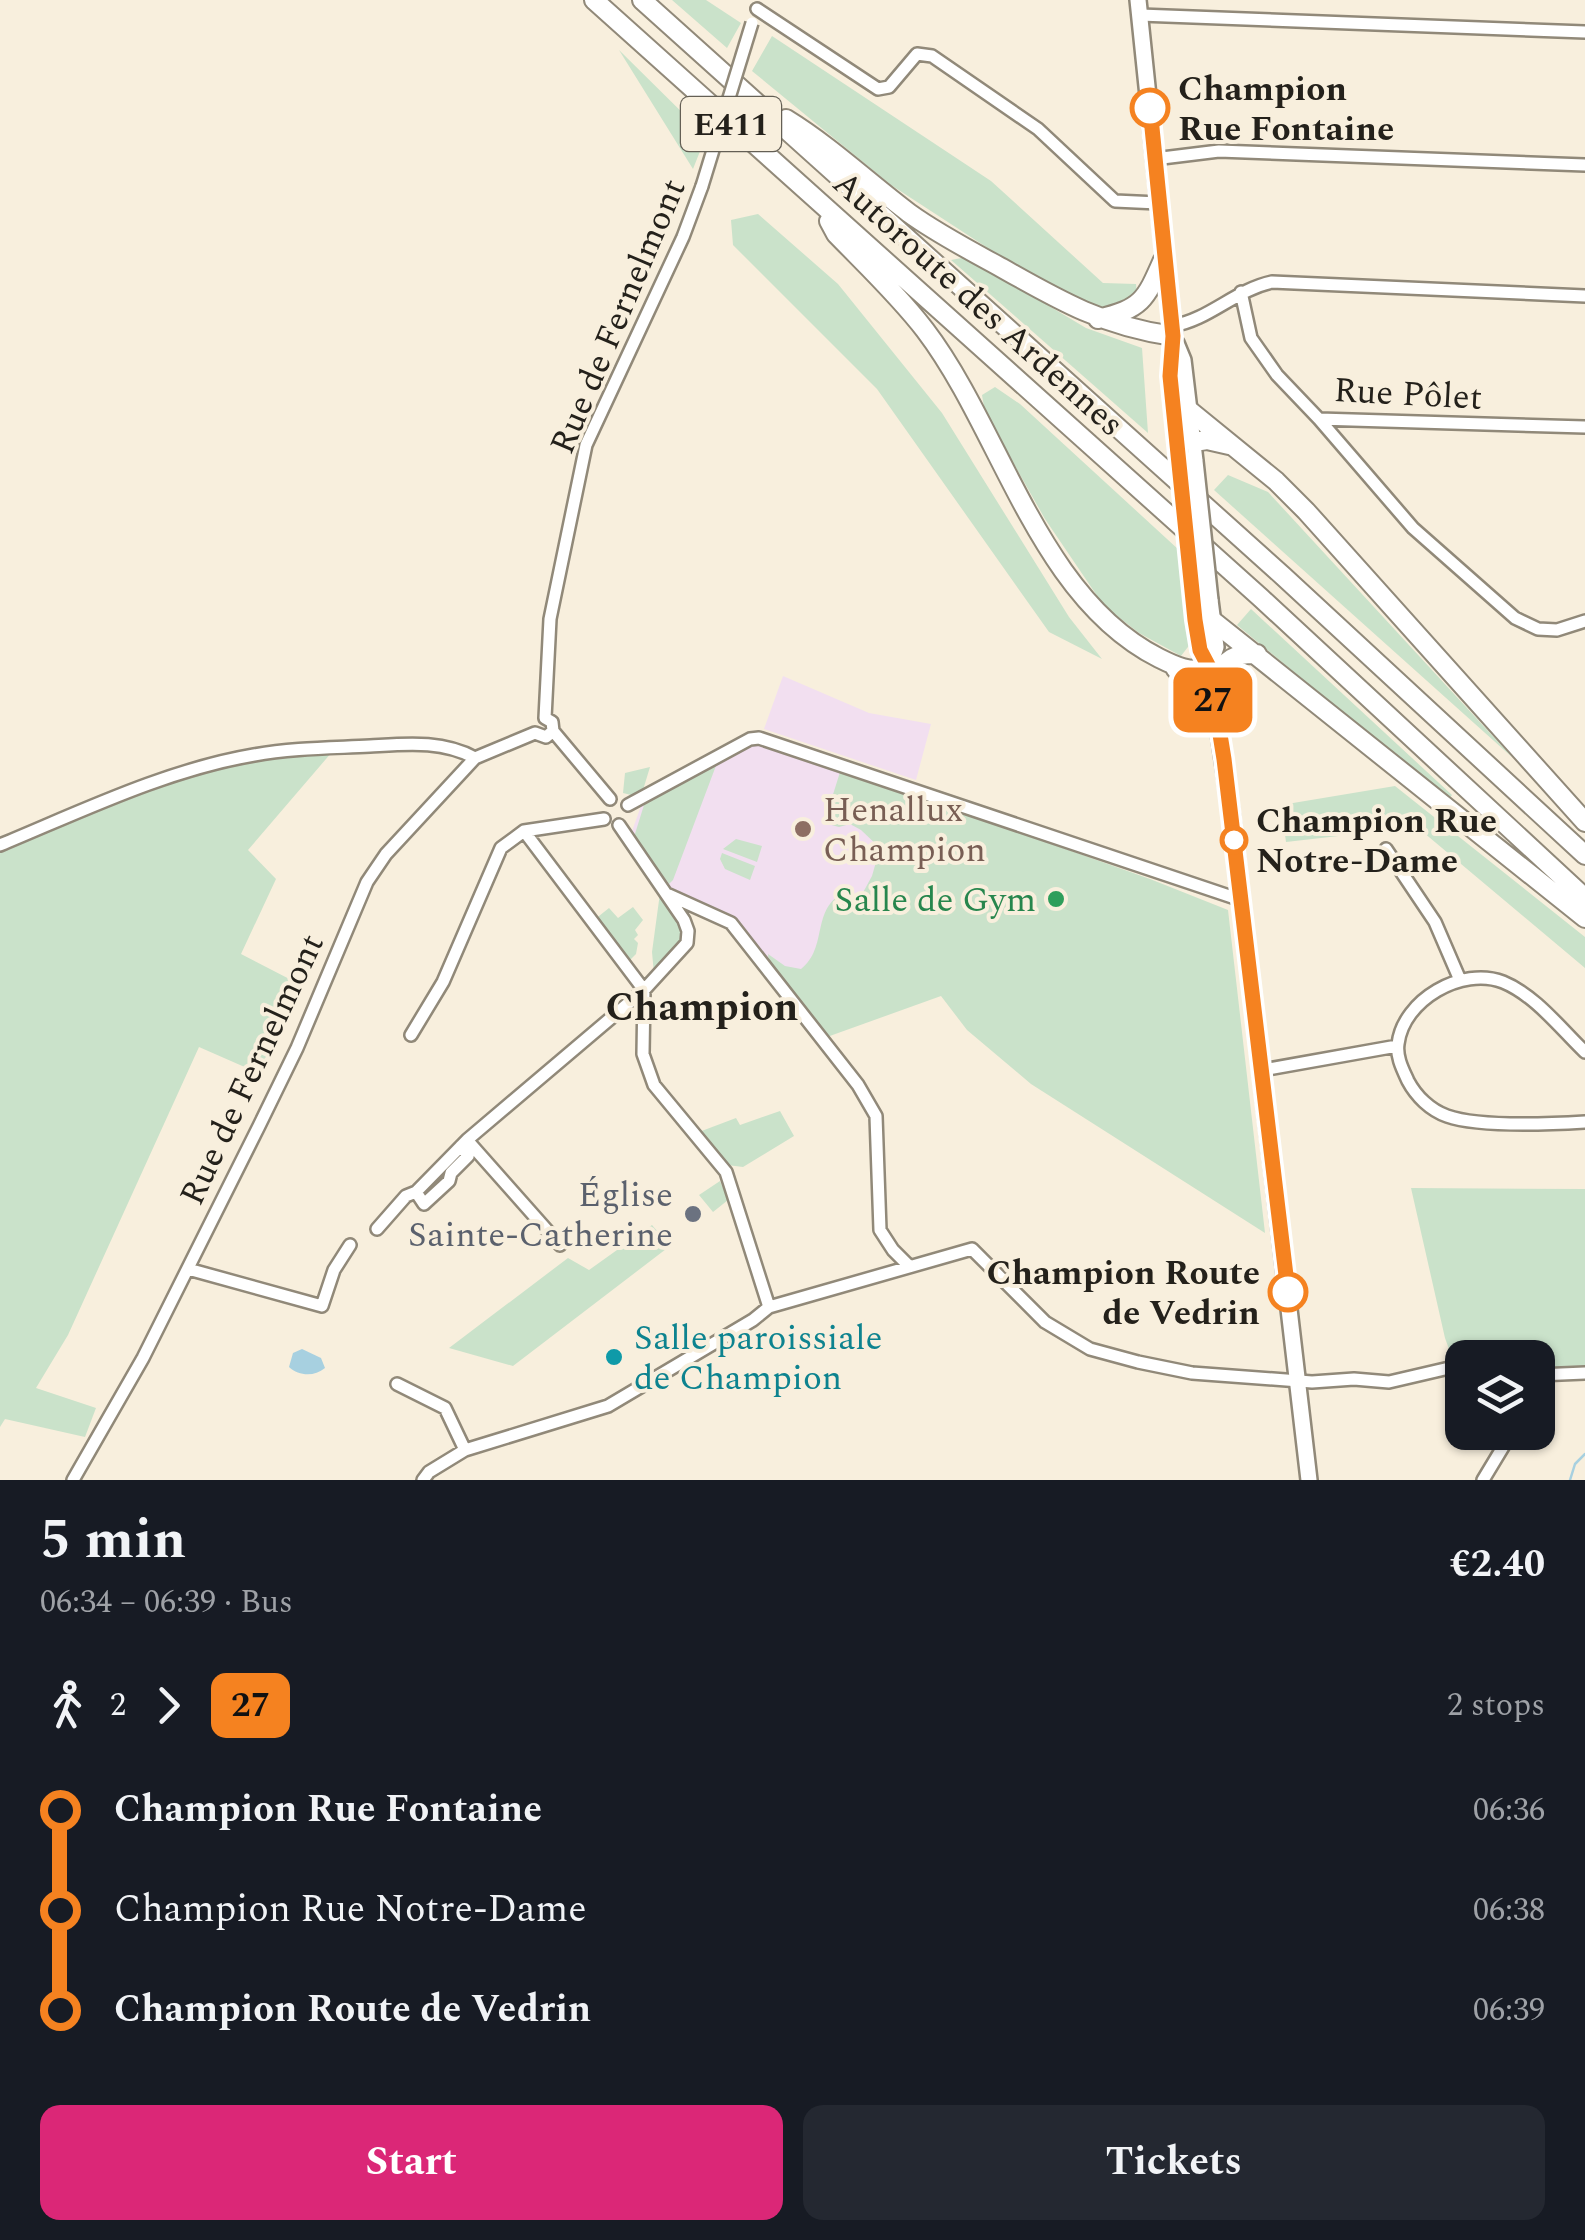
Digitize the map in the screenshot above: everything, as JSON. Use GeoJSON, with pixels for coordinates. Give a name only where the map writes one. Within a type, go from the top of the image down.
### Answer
{"type":"FeatureCollection","features":[{"type":"Feature","properties":{"kind":"highway","name":"Autoroute des Ardennes"},"geometry":{"type":"LineString","coordinates":[[594,0],[1275,611],[1585,898]]}},
{"type":"Feature","properties":{"kind":"highway","name":"Autoroute des Ardennes"},"geometry":{"type":"LineString","coordinates":[[642,0],[1283,576],[1585,855]]}},
{"type":"Feature","properties":{"kind":"highway"},"geometry":{"type":"LineString","coordinates":[[749,97],[808,134],[928,226],[1098,319],[1139,332],[1173,331]]}},
{"type":"Feature","properties":{"kind":"highway"},"geometry":{"type":"LineString","coordinates":[[819,203],[836,234],[925,329],[1051,549],[1105,620],[1149,653],[1193,672],[1210,675],[1239,654],[1258,654]]}},
{"type":"Feature","properties":{"kind":"highway"},"geometry":{"type":"LineString","coordinates":[[1098,319],[1140,304],[1163,260]]}},
{"type":"Feature","properties":{"kind":"highway"},"geometry":{"type":"LineString","coordinates":[[1190,411],[1276,481],[1306,511],[1585,822]]}},
{"type":"Feature","properties":{"kind":"highway"},"geometry":{"type":"LineString","coordinates":[[1189,451],[1207,440],[1229,445]]}},
{"type":"Feature","properties":{"kind":"highway"},"geometry":{"type":"LineString","coordinates":[[1213,621],[1585,918]]}},
{"type":"Feature","properties":{"kind":"highway"},"geometry":{"type":"LineString","coordinates":[[1171,664],[1216,713]]}},
{"type":"Feature","properties":{"kind":"main road"},"geometry":{"type":"LineString","coordinates":[[1139,7],[1163,260],[1190,411],[1193,590],[1200,650],[1210,675],[1216,713],[1241,900],[1309,1480]]}},
{"type":"Feature","properties":{"kind":"main road"},"geometry":{"type":"LineString","coordinates":[[1173,331],[1170,376],[1189,451],[1216,647],[1210,675]]}},
{"type":"Feature","properties":{"kind":"main road"},"geometry":{"type":"LineString","coordinates":[[1193,590],[1213,621]]}},
{"type":"Feature","properties":{"kind":"street","name":"Rue de Fernelmont"},"geometry":{"type":"LineString","coordinates":[[536,733],[537,721],[545,718],[550,619],[586,445],[683,237],[759,5]]}},
{"type":"Feature","properties":{"kind":"street"},"geometry":{"type":"LineString","coordinates":[[759,5],[878,89],[889,87],[916,54],[932,56],[1038,129],[1115,201],[1158,204]]}},
{"type":"Feature","properties":{"kind":"street"},"geometry":{"type":"LineString","coordinates":[[1139,7],[1585,32]]}},
{"type":"Feature","properties":{"kind":"street"},"geometry":{"type":"LineString","coordinates":[[1154,159],[1219,150],[1585,165]]}},
{"type":"Feature","properties":{"kind":"street"},"geometry":{"type":"LineString","coordinates":[[1173,331],[1241,292],[1272,282],[1585,296]]}},
{"type":"Feature","properties":{"kind":"street","name":"Rue Pôlet"},"geometry":{"type":"LineString","coordinates":[[1241,292],[1251,338],[1278,375],[1320,420],[1585,428]]}},
{"type":"Feature","properties":{"kind":"street"},"geometry":{"type":"LineString","coordinates":[[1320,420],[1413,528],[1514,618],[1538,629],[1557,630],[1585,622]]}},
{"type":"Feature","properties":{"kind":"street"},"geometry":{"type":"LineString","coordinates":[[545,718],[610,798],[621,798],[628,805],[628,819],[619,825]]}},
{"type":"Feature","properties":{"kind":"street","name":"Rue de Fernelmont"},"geometry":{"type":"LineString","coordinates":[[73,1480],[143,1358],[297,1048],[367,882],[386,854],[475,758],[536,733],[546,737],[553,731]]}},
{"type":"Feature","properties":{"kind":"street"},"geometry":{"type":"LineString","coordinates":[[628,805],[750,739],[759,738],[1241,900]]}},
{"type":"Feature","properties":{"kind":"street"},"geometry":{"type":"LineString","coordinates":[[0,845],[181,774],[255,754],[406,744],[457,748],[475,758]]}},
{"type":"Feature","properties":{"kind":"street"},"geometry":{"type":"LineString","coordinates":[[604,819],[602,810],[610,798]]}},
{"type":"Feature","properties":{"kind":"street"},"geometry":{"type":"LineString","coordinates":[[378,1229],[406,1196],[416,1192],[464,1143],[644,990],[687,943],[684,920],[619,825],[604,819],[524,831],[501,848],[443,982],[411,1035]]}},
{"type":"Feature","properties":{"kind":"street"},"geometry":{"type":"LineString","coordinates":[[524,831],[644,990],[643,1054],[654,1086],[726,1172],[768,1307]]}},
{"type":"Feature","properties":{"kind":"street"},"geometry":{"type":"LineString","coordinates":[[1386,849],[1436,922],[1460,980]]}},
{"type":"Feature","properties":{"kind":"street"},"geometry":{"type":"LineString","coordinates":[[669,895],[731,924],[858,1084],[876,1116],[880,1230],[910,1266]]}},
{"type":"Feature","properties":{"kind":"street"},"geometry":{"type":"LineString","coordinates":[[1585,1052],[1528,998],[1506,983],[1484,976],[1460,980],[1430,994],[1406,1019],[1398,1046],[1400,1063],[1415,1094],[1443,1115],[1466,1120],[1585,1122]]}},
{"type":"Feature","properties":{"kind":"street"},"geometry":{"type":"LineString","coordinates":[[1262,1070],[1398,1046]]}},
{"type":"Feature","properties":{"kind":"street"},"geometry":{"type":"LineString","coordinates":[[464,1143],[560,1245]]}},
{"type":"Feature","properties":{"kind":"street"},"geometry":{"type":"LineString","coordinates":[[188,1269],[322,1306],[334,1270],[350,1244]]}},
{"type":"Feature","properties":{"kind":"street"},"geometry":{"type":"LineString","coordinates":[[423,1480],[429,1472],[465,1450],[608,1406],[753,1320],[768,1307],[972,1249],[1045,1322],[1090,1349],[1192,1373],[1298,1380],[1389,1382],[1445,1369]]}},
{"type":"Feature","properties":{"kind":"street"},"geometry":{"type":"LineString","coordinates":[[1555,1375],[1585,1373]]}},
{"type":"Feature","properties":{"kind":"street"},"geometry":{"type":"LineString","coordinates":[[397,1384],[445,1408],[465,1450]]}},
{"type":"Feature","properties":{"kind":"street"},"geometry":{"type":"LineString","coordinates":[[1483,1480],[1501,1450]]}},
{"type":"Feature","properties":{"kind":"shaded area"},"geometry":{"type":"Polygon","coordinates":[[[783,676],[869,713],[931,724],[916,780],[764,729],[783,676]]]}},
{"type":"Feature","properties":{"kind":"shaded area"},"geometry":{"type":"Polygon","coordinates":[[[752,741],[1025,832],[1012,888],[809,1014],[735,923],[675,894],[630,837],[642,803],[752,741]]]}},
{"type":"Feature","properties":{"kind":"green space"},"geometry":{"type":"Polygon","coordinates":[[[672,0],[706,0],[741,23],[727,48],[672,0]]]}},
{"type":"Feature","properties":{"kind":"green space"},"geometry":{"type":"Polygon","coordinates":[[[772,36],[991,181],[1103,283],[1136,284],[1137,295],[1116,310],[1100,310],[1043,284],[891,185],[752,71],[772,36]]]}},
{"type":"Feature","properties":{"kind":"green space"},"geometry":{"type":"Polygon","coordinates":[[[619,50],[706,136],[693,169],[619,50]]]}},
{"type":"Feature","properties":{"kind":"green space"},"geometry":{"type":"Polygon","coordinates":[[[758,214],[838,284],[942,413],[1069,617],[1102,659],[1049,632],[877,389],[733,245],[731,220],[758,214]]]}},
{"type":"Feature","properties":{"kind":"green space"},"geometry":{"type":"Polygon","coordinates":[[[967,257],[1086,328],[1142,348],[1148,433],[951,260],[967,257]]]}},
{"type":"Feature","properties":{"kind":"green space"},"geometry":{"type":"Polygon","coordinates":[[[995,387],[1020,404],[1179,550],[1191,643],[1181,656],[1139,633],[1104,606],[1045,519],[985,413],[982,395],[995,387]]]}},
{"type":"Feature","properties":{"kind":"green space"},"geometry":{"type":"Polygon","coordinates":[[[1228,475],[1268,492],[1513,758],[1214,490],[1228,475]]]}},
{"type":"Feature","properties":{"kind":"green space"},"geometry":{"type":"Polygon","coordinates":[[[1251,609],[1452,795],[1448,800],[1237,625],[1251,609]]]}},
{"type":"Feature","properties":{"kind":"green space"},"geometry":{"type":"Polygon","coordinates":[[[332,752],[248,850],[276,879],[241,954],[301,985],[258,1073],[199,1047],[68,1335],[36,1388],[96,1408],[85,1437],[5,1419],[0,1427],[0,851],[109,803],[245,760],[332,752]]]}},
{"type":"Feature","properties":{"kind":"green space"},"geometry":{"type":"Polygon","coordinates":[[[717,763],[669,884],[634,837],[644,805],[717,763]]]}},
{"type":"Feature","properties":{"kind":"green space"},"geometry":{"type":"Polygon","coordinates":[[[650,767],[643,790],[635,796],[623,793],[625,773],[650,767]]]}},
{"type":"Feature","properties":{"kind":"green space"},"geometry":{"type":"Polygon","coordinates":[[[841,769],[1228,910],[1265,1233],[1031,1084],[967,1030],[941,996],[827,1037],[769,964],[768,954],[785,966],[801,969],[815,950],[827,908],[845,892],[860,898],[872,876],[880,848],[850,824],[839,827],[824,823],[841,769]]]}},
{"type":"Feature","properties":{"kind":"green space"},"geometry":{"type":"Polygon","coordinates":[[[1395,786],[1585,937],[1585,968],[1417,827],[1286,842],[1281,805],[1395,786]]]}},
{"type":"Feature","properties":{"kind":"green space"},"geometry":{"type":"Polygon","coordinates":[[[736,839],[762,846],[757,862],[723,849],[736,839]]]}},
{"type":"Feature","properties":{"kind":"green space"},"geometry":{"type":"Polygon","coordinates":[[[722,853],[755,866],[750,880],[725,869],[720,859],[722,853]]]}},
{"type":"Feature","properties":{"kind":"green space"},"geometry":{"type":"Polygon","coordinates":[[[660,893],[681,919],[685,943],[654,974],[652,952],[660,893]]]}},
{"type":"Feature","properties":{"kind":"green space"},"geometry":{"type":"Polygon","coordinates":[[[633,907],[643,920],[635,930],[636,954],[628,962],[594,920],[609,908],[618,918],[633,907]]]}},
{"type":"Feature","properties":{"kind":"green space"},"geometry":{"type":"Polygon","coordinates":[[[780,1111],[794,1136],[743,1167],[727,1165],[699,1132],[736,1118],[740,1125],[780,1111]]]}},
{"type":"Feature","properties":{"kind":"green space"},"geometry":{"type":"Polygon","coordinates":[[[720,1181],[728,1200],[713,1212],[699,1195],[720,1181]]]}},
{"type":"Feature","properties":{"kind":"green space"},"geometry":{"type":"Polygon","coordinates":[[[1411,1188],[1585,1189],[1585,1373],[1555,1374],[1555,1340],[1445,1338],[1411,1188]]]}},
{"type":"Feature","properties":{"kind":"green space"},"geometry":{"type":"Polygon","coordinates":[[[652,1225],[670,1246],[513,1366],[449,1348],[568,1258],[589,1270],[652,1225]]]}},
{"type":"Feature","properties":{"kind":"water"},"geometry":{"type":"Polygon","coordinates":[[[302,1349],[321,1358],[325,1368],[307,1374],[289,1367],[293,1353],[302,1349]]]}},
{"type":"Feature","properties":{"kind":"waterway"},"geometry":{"type":"LineString","coordinates":[[1570,1480],[1575,1464],[1585,1454]]}},
{"type":"Feature","properties":{"kind":"bus line","name":"27"},"geometry":{"type":"LineString","coordinates":[[1150,108],[1173,336],[1170,376],[1195,620],[1200,650],[1209,667],[1224,759],[1288,1292]]}},
{"type":"Feature","properties":{"kind":"place","name":"Champion Rue Fontaine"},"geometry":{"type":"Point","coordinates":[1150,108]}},
{"type":"Feature","properties":{"kind":"place","name":"Henallux Champion"},"geometry":{"type":"Point","coordinates":[803,829]}},
{"type":"Feature","properties":{"kind":"place","name":"Champion Rue Notre-Dame"},"geometry":{"type":"Point","coordinates":[1234,840]}},
{"type":"Feature","properties":{"kind":"place","name":"Salle de Gym"},"geometry":{"type":"Point","coordinates":[1056,899]}},
{"type":"Feature","properties":{"kind":"place","name":"Église Sainte-Catherine"},"geometry":{"type":"Point","coordinates":[693,1214]}},
{"type":"Feature","properties":{"kind":"place","name":"Champion Route de Vedrin"},"geometry":{"type":"Point","coordinates":[1288,1292]}},
{"type":"Feature","properties":{"kind":"place","name":"Salle paroissiale de Champion"},"geometry":{"type":"Point","coordinates":[614,1357]}},
{"type":"Feature","properties":{"kind":"district","name":"Champion"},"geometry":{"type":"Point","coordinates":[702,1006]}}]}
